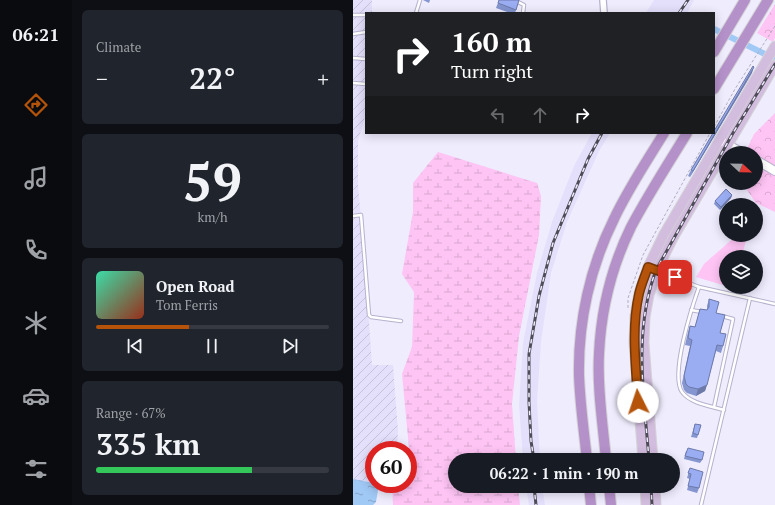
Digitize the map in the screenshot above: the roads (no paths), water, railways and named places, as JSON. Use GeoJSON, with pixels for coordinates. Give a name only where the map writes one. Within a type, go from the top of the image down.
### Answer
{"type":"FeatureCollection","features":[{"type":"Feature","properties":{"kind":"highway"},"geometry":{"type":"LineString","coordinates":[[715,50],[745,0]]}},
{"type":"Feature","properties":{"kind":"highway"},"geometry":{"type":"LineString","coordinates":[[715,87],[768,0]]}},
{"type":"Feature","properties":{"kind":"highway"},"geometry":{"type":"LineString","coordinates":[[586,453],[579,375],[581,330],[590,285],[596,263],[613,220],[623,200],[663,134]]}},
{"type":"Feature","properties":{"kind":"highway"},"geometry":{"type":"LineString","coordinates":[[605,453],[599,375],[601,332],[609,290],[622,249],[640,210],[686,134]]}},
{"type":"Feature","properties":{"kind":"highway"},"geometry":{"type":"LineString","coordinates":[[590,493],[591,505]]}},
{"type":"Feature","properties":{"kind":"highway"},"geometry":{"type":"LineString","coordinates":[[610,493],[611,505]]}},
{"type":"Feature","properties":{"kind":"main road"},"geometry":{"type":"LineString","coordinates":[[642,453],[634,343],[635,316],[639,293],[648,267],[664,234],[774,48]]}},
{"type":"Feature","properties":{"kind":"main road"},"geometry":{"type":"LineString","coordinates":[[652,453],[644,343],[645,317],[649,296],[673,238],[773,72]]}},
{"type":"Feature","properties":{"kind":"main road"},"geometry":{"type":"LineString","coordinates":[[645,493],[646,505]]}},
{"type":"Feature","properties":{"kind":"main road"},"geometry":{"type":"LineString","coordinates":[[655,493],[656,505]]}},
{"type":"Feature","properties":{"kind":"street"},"geometry":{"type":"LineString","coordinates":[[603,0],[604,12]]}},
{"type":"Feature","properties":{"kind":"street"},"geometry":{"type":"LineString","coordinates":[[719,140],[728,145]]}},
{"type":"Feature","properties":{"kind":"street"},"geometry":{"type":"LineString","coordinates":[[763,164],[775,171]]}},
{"type":"Feature","properties":{"kind":"street"},"geometry":{"type":"LineString","coordinates":[[648,267],[660,271]]}},
{"type":"Feature","properties":{"kind":"lane"},"geometry":{"type":"LineString","coordinates":[[416,12],[420,0]]}},
{"type":"Feature","properties":{"kind":"lane"},"geometry":{"type":"LineString","coordinates":[[514,0],[524,5],[523,12]]}},
{"type":"Feature","properties":{"kind":"lane"},"geometry":{"type":"LineString","coordinates":[[353,15],[365,15]]}},
{"type":"Feature","properties":{"kind":"lane"},"geometry":{"type":"LineString","coordinates":[[353,34],[365,32]]}},
{"type":"Feature","properties":{"kind":"lane"},"geometry":{"type":"LineString","coordinates":[[353,58],[365,59]]}},
{"type":"Feature","properties":{"kind":"lane"},"geometry":{"type":"LineString","coordinates":[[353,83],[365,84]]}},
{"type":"Feature","properties":{"kind":"lane"},"geometry":{"type":"LineString","coordinates":[[353,216],[361,215],[369,315],[371,317],[401,321]]}},
{"type":"Feature","properties":{"kind":"lane"},"geometry":{"type":"LineString","coordinates":[[660,271],[699,287],[775,304]]}},
{"type":"Feature","properties":{"kind":"lane"},"geometry":{"type":"LineString","coordinates":[[699,287],[691,310],[683,345],[678,379],[679,385],[687,397],[696,402],[724,410]]}},
{"type":"Feature","properties":{"kind":"lane"},"geometry":{"type":"LineString","coordinates":[[701,505],[750,298]]}},
{"type":"Feature","properties":{"kind":"lane"},"geometry":{"type":"LineString","coordinates":[[691,310],[704,312]]}},
{"type":"Feature","properties":{"kind":"lane"},"geometry":{"type":"LineString","coordinates":[[714,407],[733,319],[717,315]]}},
{"type":"Feature","properties":{"kind":"water"},"geometry":{"type":"Polygon","coordinates":[[[353,479],[365,481],[365,493],[378,493],[376,502],[373,505],[353,505],[353,479]]]}},
{"type":"Feature","properties":{"kind":"waterway"},"geometry":{"type":"LineString","coordinates":[[715,29],[775,59]]}},
{"type":"Feature","properties":{"kind":"railway"},"geometry":{"type":"LineString","coordinates":[[680,12],[688,0]]}},
{"type":"Feature","properties":{"kind":"railway"},"geometry":{"type":"LineString","coordinates":[[648,453],[643,388],[642,340],[649,293],[656,270],[733,133],[775,64]]}},
{"type":"Feature","properties":{"kind":"railway"},"geometry":{"type":"LineString","coordinates":[[533,453],[529,402],[529,354],[539,296],[553,243],[588,159],[601,134]]}},
{"type":"Feature","properties":{"kind":"railway"},"geometry":{"type":"LineString","coordinates":[[535,493],[536,505]]}},
{"type":"Feature","properties":{"kind":"railway"},"geometry":{"type":"LineString","coordinates":[[651,493],[652,505]]}}]}
